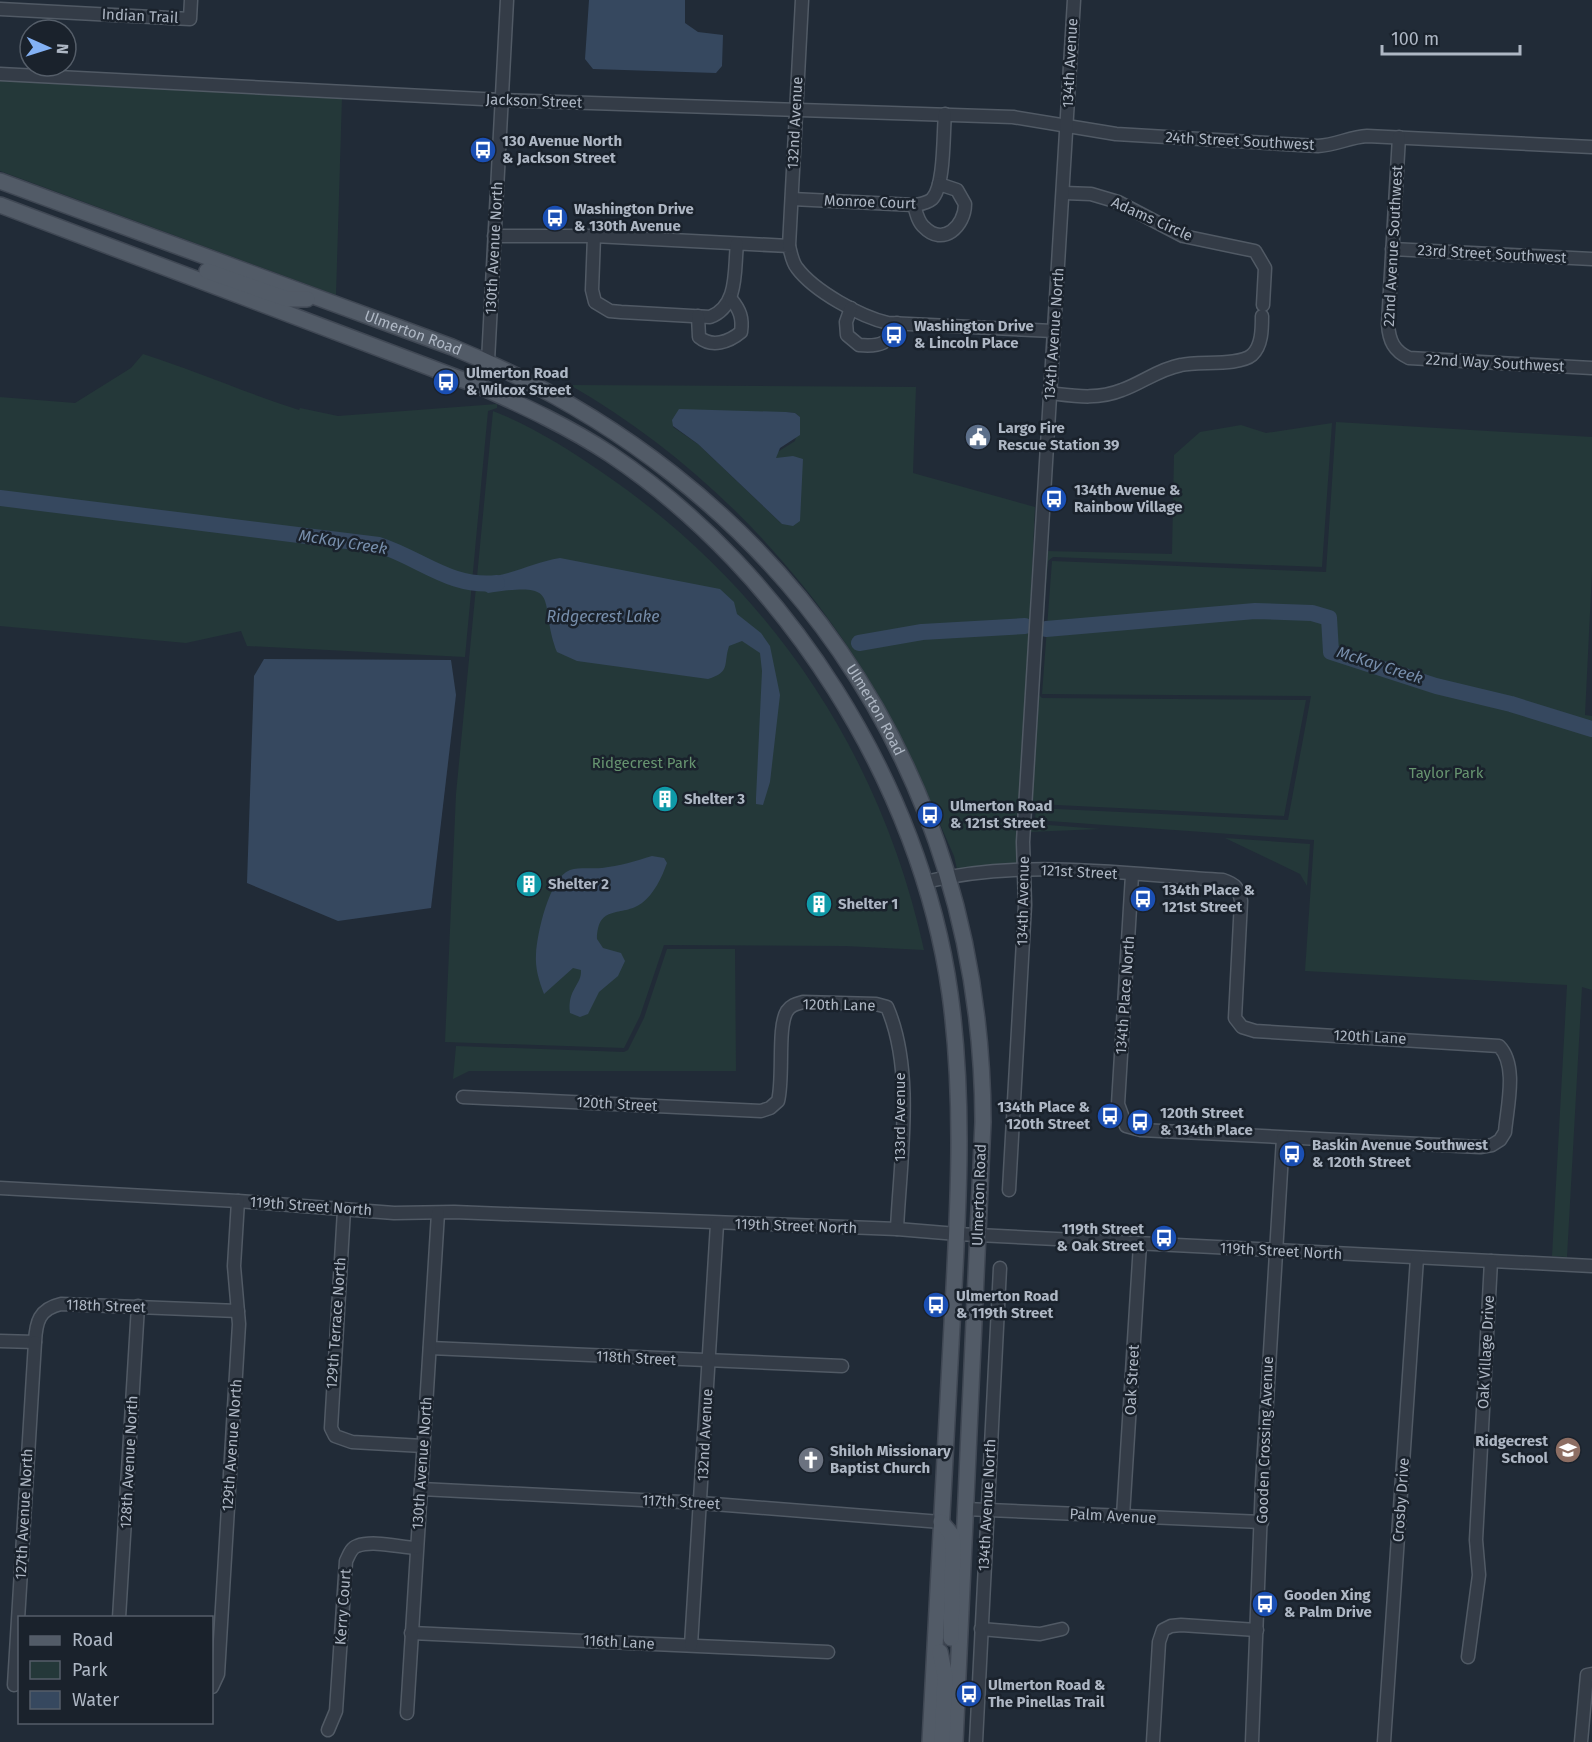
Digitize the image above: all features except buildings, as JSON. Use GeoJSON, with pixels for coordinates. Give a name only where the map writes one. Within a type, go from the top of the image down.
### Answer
{"type":"FeatureCollection","features":[{"type":"Feature","properties":{"kind":"main road","name":"Ulmerton Road"},"geometry":{"type":"LineString","coordinates":[[0,181],[488,361],[571,403],[657,460],[706,499],[780,573],[837,646],[890,734],[932,829],[948,876],[961,930],[979,1038],[982,1122],[955,1742]]}},
{"type":"Feature","properties":{"kind":"main road","name":"Ulmerton Road"},"geometry":{"type":"LineString","coordinates":[[0,205],[479,386],[548,417],[610,454],[664,495],[717,544],[763,592],[810,651],[856,722],[883,773],[925,882],[949,989],[957,1051],[957,1234],[930,1742]]}},
{"type":"Feature","properties":{"kind":"main road"},"geometry":{"type":"LineString","coordinates":[[187,274],[196,268],[287,299],[319,299]]}},
{"type":"Feature","properties":{"kind":"main road"},"geometry":{"type":"LineString","coordinates":[[942,1522],[951,1535],[953,1545],[950,1628],[958,1665]]}},
{"type":"Feature","properties":{"kind":"main road"},"geometry":{"type":"LineString","coordinates":[[935,1637],[945,1676],[942,1742]]}},
{"type":"Feature","properties":{"kind":"street","name":"Indian Trail"},"geometry":{"type":"LineString","coordinates":[[9,6],[190,19],[191,0]]}},
{"type":"Feature","properties":{"kind":"street","name":"130th Avenue North"},"geometry":{"type":"LineString","coordinates":[[479,386],[488,361],[507,0]]}},
{"type":"Feature","properties":{"kind":"street","name":"132nd Avenue"},"geometry":{"type":"LineString","coordinates":[[789,246],[801,0]]}},
{"type":"Feature","properties":{"kind":"street","name":"134th Avenue"},"geometry":{"type":"LineString","coordinates":[[1067,127],[1074,0]]}},
{"type":"Feature","properties":{"kind":"street","name":"Jackson Street"},"geometry":{"type":"LineString","coordinates":[[0,74],[502,100],[1013,117],[1067,127]]}},
{"type":"Feature","properties":{"kind":"street"},"geometry":{"type":"LineString","coordinates":[[914,205],[919,221],[929,231],[943,234],[956,229],[962,223],[965,213],[962,196],[957,190],[939,184],[945,114]]}},
{"type":"Feature","properties":{"kind":"street","name":"24th Street Southwest"},"geometry":{"type":"LineString","coordinates":[[1067,127],[1116,134],[1318,146],[1331,145],[1357,136],[1592,147]]}},
{"type":"Feature","properties":{"kind":"street","name":"134th Avenue North"},"geometry":{"type":"LineString","coordinates":[[1037,612],[1067,127]]}},
{"type":"Feature","properties":{"kind":"street","name":"22nd Avenue Southwest"},"geometry":{"type":"LineString","coordinates":[[1398,353],[1389,333],[1399,137]]}},
{"type":"Feature","properties":{"kind":"street","name":"Monroe Court"},"geometry":{"type":"LineString","coordinates":[[792,200],[914,205],[926,203],[934,197],[939,184]]}},
{"type":"Feature","properties":{"kind":"street","name":"Adams Circle"},"geometry":{"type":"LineString","coordinates":[[1049,393],[1084,398],[1100,396],[1121,391],[1162,370],[1180,365],[1242,361],[1254,354],[1260,340],[1263,310],[1265,268],[1255,251],[1183,236],[1118,202],[1091,194],[1064,193]]}},
{"type":"Feature","properties":{"kind":"street"},"geometry":{"type":"LineString","coordinates":[[494,236],[594,236],[789,246],[795,267],[807,280],[870,319],[897,323],[1053,331]]}},
{"type":"Feature","properties":{"kind":"street"},"geometry":{"type":"LineString","coordinates":[[594,236],[592,290],[595,302],[610,312],[710,317],[721,313],[731,299],[737,244]]}},
{"type":"Feature","properties":{"kind":"street","name":"23rd Street Southwest"},"geometry":{"type":"LineString","coordinates":[[1392,249],[1592,259]]}},
{"type":"Feature","properties":{"kind":"street"},"geometry":{"type":"LineString","coordinates":[[698,316],[699,337],[705,342],[724,343],[734,338],[741,332],[742,321],[740,309],[731,299]]}},
{"type":"Feature","properties":{"kind":"street"},"geometry":{"type":"LineString","coordinates":[[851,308],[846,322],[847,335],[859,345],[883,344],[893,336],[897,323]]}},
{"type":"Feature","properties":{"kind":"street","name":"22nd Way Southwest"},"geometry":{"type":"LineString","coordinates":[[1398,353],[1409,358],[1592,368]]}},
{"type":"Feature","properties":{"kind":"street","name":"134th Avenue"},"geometry":{"type":"LineString","coordinates":[[1009,1190],[1024,868],[1023,842],[1037,612]]}},
{"type":"Feature","properties":{"kind":"street","name":"121st Street"},"geometry":{"type":"LineString","coordinates":[[925,882],[948,876],[1024,868],[1223,880],[1234,884],[1240,892],[1241,901],[1235,1018]]}},
{"type":"Feature","properties":{"kind":"street","name":"134th Place North"},"geometry":{"type":"LineString","coordinates":[[1132,874],[1118,1104],[1120,1115],[1126,1126],[1141,1130],[1283,1138]]}},
{"type":"Feature","properties":{"kind":"street","name":"120th Lane"},"geometry":{"type":"LineString","coordinates":[[770,1108],[777,1101],[780,1090],[783,1026],[785,1013],[792,1005],[813,1002],[876,1004],[887,1007]]}},
{"type":"Feature","properties":{"kind":"street","name":"133rd Avenue"},"geometry":{"type":"LineString","coordinates":[[887,1007],[897,1034],[901,1069],[903,1115],[897,1229]]}},
{"type":"Feature","properties":{"kind":"street","name":"120th Lane"},"geometry":{"type":"LineString","coordinates":[[1235,1018],[1242,1027],[1255,1031],[1486,1043],[1499,1046],[1506,1053],[1509,1065],[1505,1132],[1500,1140],[1492,1145],[1480,1147],[1283,1138]]}},
{"type":"Feature","properties":{"kind":"street","name":"120th Street"},"geometry":{"type":"LineString","coordinates":[[464,1097],[761,1111],[770,1108]]}},
{"type":"Feature","properties":{"kind":"street","name":"Gooden Crossing Avenue"},"geometry":{"type":"LineString","coordinates":[[1252,1742],[1266,1406],[1283,1138]]}},
{"type":"Feature","properties":{"kind":"street","name":"119th Street North"},"geometry":{"type":"LineString","coordinates":[[0,1188],[238,1201],[344,1210],[897,1229],[1140,1244],[1592,1266]]}},
{"type":"Feature","properties":{"kind":"street","name":"129th Avenue North"},"geometry":{"type":"LineString","coordinates":[[213,1685],[218,1674],[238,1311],[234,1266],[238,1201]]}},
{"type":"Feature","properties":{"kind":"street","name":"129th Terrace North"},"geometry":{"type":"LineString","coordinates":[[344,1210],[330,1418],[335,1436],[352,1442],[423,1446]]}},
{"type":"Feature","properties":{"kind":"street","name":"130th Avenue North"},"geometry":{"type":"LineString","coordinates":[[407,1713],[438,1213]]}},
{"type":"Feature","properties":{"kind":"street","name":"132nd Avenue"},"geometry":{"type":"LineString","coordinates":[[691,1646],[717,1224]]}},
{"type":"Feature","properties":{"kind":"street","name":"Oak Street"},"geometry":{"type":"LineString","coordinates":[[1123,1516],[1140,1244]]}},
{"type":"Feature","properties":{"kind":"street","name":"Crosby Drive"},"geometry":{"type":"LineString","coordinates":[[1384,1742],[1417,1258]]}},
{"type":"Feature","properties":{"kind":"street","name":"Oak Village Drive"},"geometry":{"type":"LineString","coordinates":[[1468,1657],[1479,1575],[1476,1540],[1491,1261]]}},
{"type":"Feature","properties":{"kind":"street","name":"134th Avenue North"},"geometry":{"type":"LineString","coordinates":[[976,1742],[1000,1268]]}},
{"type":"Feature","properties":{"kind":"street","name":"118th Street"},"geometry":{"type":"LineString","coordinates":[[35,1342],[38,1318],[53,1306],[74,1303],[238,1311]]}},
{"type":"Feature","properties":{"kind":"street","name":"128th Avenue North"},"geometry":{"type":"LineString","coordinates":[[119,1616],[138,1306]]}},
{"type":"Feature","properties":{"kind":"street"},"geometry":{"type":"LineString","coordinates":[[0,1341],[35,1342]]}},
{"type":"Feature","properties":{"kind":"street","name":"127th Avenue North"},"geometry":{"type":"LineString","coordinates":[[21,1616],[35,1342]]}},
{"type":"Feature","properties":{"kind":"street","name":"118th Street"},"geometry":{"type":"LineString","coordinates":[[430,1348],[709,1362],[842,1366]]}},
{"type":"Feature","properties":{"kind":"street","name":"117th Street"},"geometry":{"type":"LineString","coordinates":[[420,1489],[701,1503],[942,1522]]}},
{"type":"Feature","properties":{"kind":"street","name":"Palm Avenue"},"geometry":{"type":"LineString","coordinates":[[965,1509],[1262,1522]]}},
{"type":"Feature","properties":{"kind":"street","name":"Kerry Court"},"geometry":{"type":"LineString","coordinates":[[328,1730],[336,1711],[346,1561],[356,1546],[416,1548]]}},
{"type":"Feature","properties":{"kind":"street"},"geometry":{"type":"LineString","coordinates":[[1153,1742],[1159,1635],[1171,1626],[1257,1630]]}},
{"type":"Feature","properties":{"kind":"street"},"geometry":{"type":"LineString","coordinates":[[981,1629],[1040,1634],[1062,1629]]}},
{"type":"Feature","properties":{"kind":"street","name":"116th Lane"},"geometry":{"type":"LineString","coordinates":[[411,1633],[828,1652]]}},
{"type":"Feature","properties":{"kind":"street","name":"127th Avenue North"},"geometry":{"type":"LineString","coordinates":[[17,1685],[18,1666]]}},
{"type":"Feature","properties":{"kind":"street"},"geometry":{"type":"LineString","coordinates":[[1581,1742],[1589,1674]]}},
{"type":"Feature","properties":{"kind":"street"},"geometry":{"type":"LineString","coordinates":[[0,1685],[17,1685]]}},
{"type":"Feature","properties":{"kind":"green space"},"geometry":{"type":"Polygon","coordinates":[[[0,79],[342,97],[336,295],[0,171],[0,79]]]}},
{"type":"Feature","properties":{"kind":"green space"},"geometry":{"type":"Polygon","coordinates":[[[143,354],[299,410],[300,408],[338,416],[497,404],[497,408],[488,411],[465,657],[247,646],[241,631],[186,643],[0,626],[0,397],[75,403],[131,368],[143,354]]]}},
{"type":"Feature","properties":{"kind":"green space"},"geometry":{"type":"Polygon","coordinates":[[[570,385],[916,387],[913,473],[1035,507],[1018,864],[957,869],[954,856],[900,735],[870,682],[837,631],[800,582],[760,536],[717,493],[622,417],[570,385]],[[795,413],[673,418],[673,427],[698,444],[782,524],[797,458],[776,458],[776,453],[795,441],[800,417],[795,413]]]}},
{"type":"Feature","properties":{"kind":"green space","name":"Ridgecrest Park"},"geometry":{"type":"Polygon","coordinates":[[[493,411],[536,431],[563,447],[603,473],[663,518],[718,568],[767,622],[810,680],[848,743],[879,808],[905,878],[924,950],[845,946],[664,945],[640,1016],[624,1048],[445,1042],[456,794],[493,411]]]}},
{"type":"Feature","properties":{"kind":"green space","name":"Taylor Park"},"geometry":{"type":"Polygon","coordinates":[[[1336,422],[1592,437],[1592,572],[1585,715],[1592,716],[1592,990],[1582,987],[1567,1257],[1552,1256],[1567,985],[1305,971],[1314,840],[1035,820],[1036,808],[1288,820],[1311,696],[1042,694],[1052,561],[1326,572],[1336,422]]]}},
{"type":"Feature","properties":{"kind":"green space"},"geometry":{"type":"Polygon","coordinates":[[[1332,423],[1322,567],[1053,557],[1048,561],[1038,675],[1046,551],[1172,554],[1174,455],[1200,432],[1241,425],[1266,433],[1332,423]]]}},
{"type":"Feature","properties":{"kind":"green space"},"geometry":{"type":"Polygon","coordinates":[[[1037,693],[1042,698],[1306,700],[1284,816],[1036,804],[1031,808],[1030,820],[1035,824],[1100,829],[1029,832],[1037,693]]]}},
{"type":"Feature","properties":{"kind":"green space"},"geometry":{"type":"Polygon","coordinates":[[[1225,838],[1310,844],[1307,886],[1300,874],[1225,838]]]}},
{"type":"Feature","properties":{"kind":"green space"},"geometry":{"type":"Polygon","coordinates":[[[667,949],[735,949],[736,1071],[469,1071],[453,1079],[456,1046],[624,1052],[628,1050],[644,1018],[667,949]]]}},
{"type":"Feature","properties":{"kind":"water"},"geometry":{"type":"Polygon","coordinates":[[[589,0],[685,0],[685,23],[698,32],[723,35],[722,66],[716,73],[593,69],[585,59],[589,0]]]}},
{"type":"Feature","properties":{"kind":"water"},"geometry":{"type":"Polygon","coordinates":[[[679,409],[786,412],[795,413],[800,417],[800,435],[780,448],[776,458],[793,456],[803,459],[800,521],[793,526],[782,524],[698,444],[673,426],[672,420],[679,409]]]}},
{"type":"Feature","properties":{"kind":"water","name":"Ridgecrest Lake"},"geometry":{"type":"Polygon","coordinates":[[[560,558],[720,589],[734,602],[737,614],[761,633],[770,646],[780,695],[770,782],[763,805],[756,804],[762,671],[760,653],[742,641],[729,646],[725,667],[720,674],[708,679],[577,661],[557,652],[551,634],[547,607],[544,598],[538,592],[512,590],[488,593],[476,585],[487,578],[560,558]]]}},
{"type":"Feature","properties":{"kind":"water"},"geometry":{"type":"Polygon","coordinates":[[[264,659],[451,660],[456,695],[431,908],[338,921],[247,883],[254,676],[264,659]]]}},
{"type":"Feature","properties":{"kind":"water"},"geometry":{"type":"Polygon","coordinates":[[[652,856],[664,858],[667,863],[654,890],[642,903],[606,916],[598,928],[597,939],[603,948],[621,953],[625,961],[618,976],[599,992],[588,1014],[580,1017],[570,1013],[572,993],[581,975],[581,970],[573,968],[544,994],[536,964],[537,945],[550,895],[563,875],[570,870],[608,867],[652,856]]]}},
{"type":"Feature","properties":{"kind":"waterway","name":"McKay Creek"},"geometry":{"type":"LineString","coordinates":[[0,498],[379,545],[450,577],[480,583],[497,583]]}},
{"type":"Feature","properties":{"kind":"waterway","name":"McKay Creek"},"geometry":{"type":"LineString","coordinates":[[1046,629],[1255,611],[1312,613],[1329,618],[1331,652],[1436,686],[1511,704],[1592,729]]}},
{"type":"Feature","properties":{"kind":"waterway","name":"McKay Creek"},"geometry":{"type":"LineString","coordinates":[[859,643],[922,632],[1025,626]]}},
{"type":"Feature","properties":{"kind":"place","name":"130 Avenue North & Jackson Street"},"geometry":{"type":"Point","coordinates":[483,150]}},
{"type":"Feature","properties":{"kind":"place","name":"Washington Drive & 130th Avenue"},"geometry":{"type":"Point","coordinates":[555,218]}},
{"type":"Feature","properties":{"kind":"place","name":"Washington Drive & Lincoln Place"},"geometry":{"type":"Point","coordinates":[894,335]}},
{"type":"Feature","properties":{"kind":"place","name":"Ulmerton Road & Wilcox Street"},"geometry":{"type":"Point","coordinates":[446,382]}},
{"type":"Feature","properties":{"kind":"place","name":"Largo Fire Rescue Station 39"},"geometry":{"type":"Point","coordinates":[978,437]}},
{"type":"Feature","properties":{"kind":"place","name":"134th Avenue & Rainbow Village"},"geometry":{"type":"Point","coordinates":[1054,499]}},
{"type":"Feature","properties":{"kind":"place","name":"Shelter 3"},"geometry":{"type":"Point","coordinates":[665,799]}},
{"type":"Feature","properties":{"kind":"place","name":"Ulmerton Road & 121st Street"},"geometry":{"type":"Point","coordinates":[930,815]}},
{"type":"Feature","properties":{"kind":"place","name":"Shelter 2"},"geometry":{"type":"Point","coordinates":[529,884]}},
{"type":"Feature","properties":{"kind":"place","name":"134th Place & 121st Street"},"geometry":{"type":"Point","coordinates":[1143,899]}},
{"type":"Feature","properties":{"kind":"place","name":"Shelter 1"},"geometry":{"type":"Point","coordinates":[819,904]}},
{"type":"Feature","properties":{"kind":"place","name":"134th Place & 120th Street"},"geometry":{"type":"Point","coordinates":[1110,1116]}},
{"type":"Feature","properties":{"kind":"place","name":"120th Street & 134th Place"},"geometry":{"type":"Point","coordinates":[1140,1122]}},
{"type":"Feature","properties":{"kind":"place","name":"Baskin Avenue Southwest & 120th Street"},"geometry":{"type":"Point","coordinates":[1292,1154]}},
{"type":"Feature","properties":{"kind":"place","name":"119th Street & Oak Street"},"geometry":{"type":"Point","coordinates":[1164,1238]}},
{"type":"Feature","properties":{"kind":"place","name":"Ulmerton Road & 119th Street"},"geometry":{"type":"Point","coordinates":[936,1305]}},
{"type":"Feature","properties":{"kind":"place","name":"Ridgecrest School"},"geometry":{"type":"Point","coordinates":[1568,1450]}},
{"type":"Feature","properties":{"kind":"place","name":"Shiloh Missionary Baptist Church"},"geometry":{"type":"Point","coordinates":[811,1460]}},
{"type":"Feature","properties":{"kind":"place","name":"Gooden Xing & Palm Drive"},"geometry":{"type":"Point","coordinates":[1265,1604]}},
{"type":"Feature","properties":{"kind":"place","name":"Ulmerton Road & The Pinellas Trail"},"geometry":{"type":"Point","coordinates":[969,1694]}}]}
